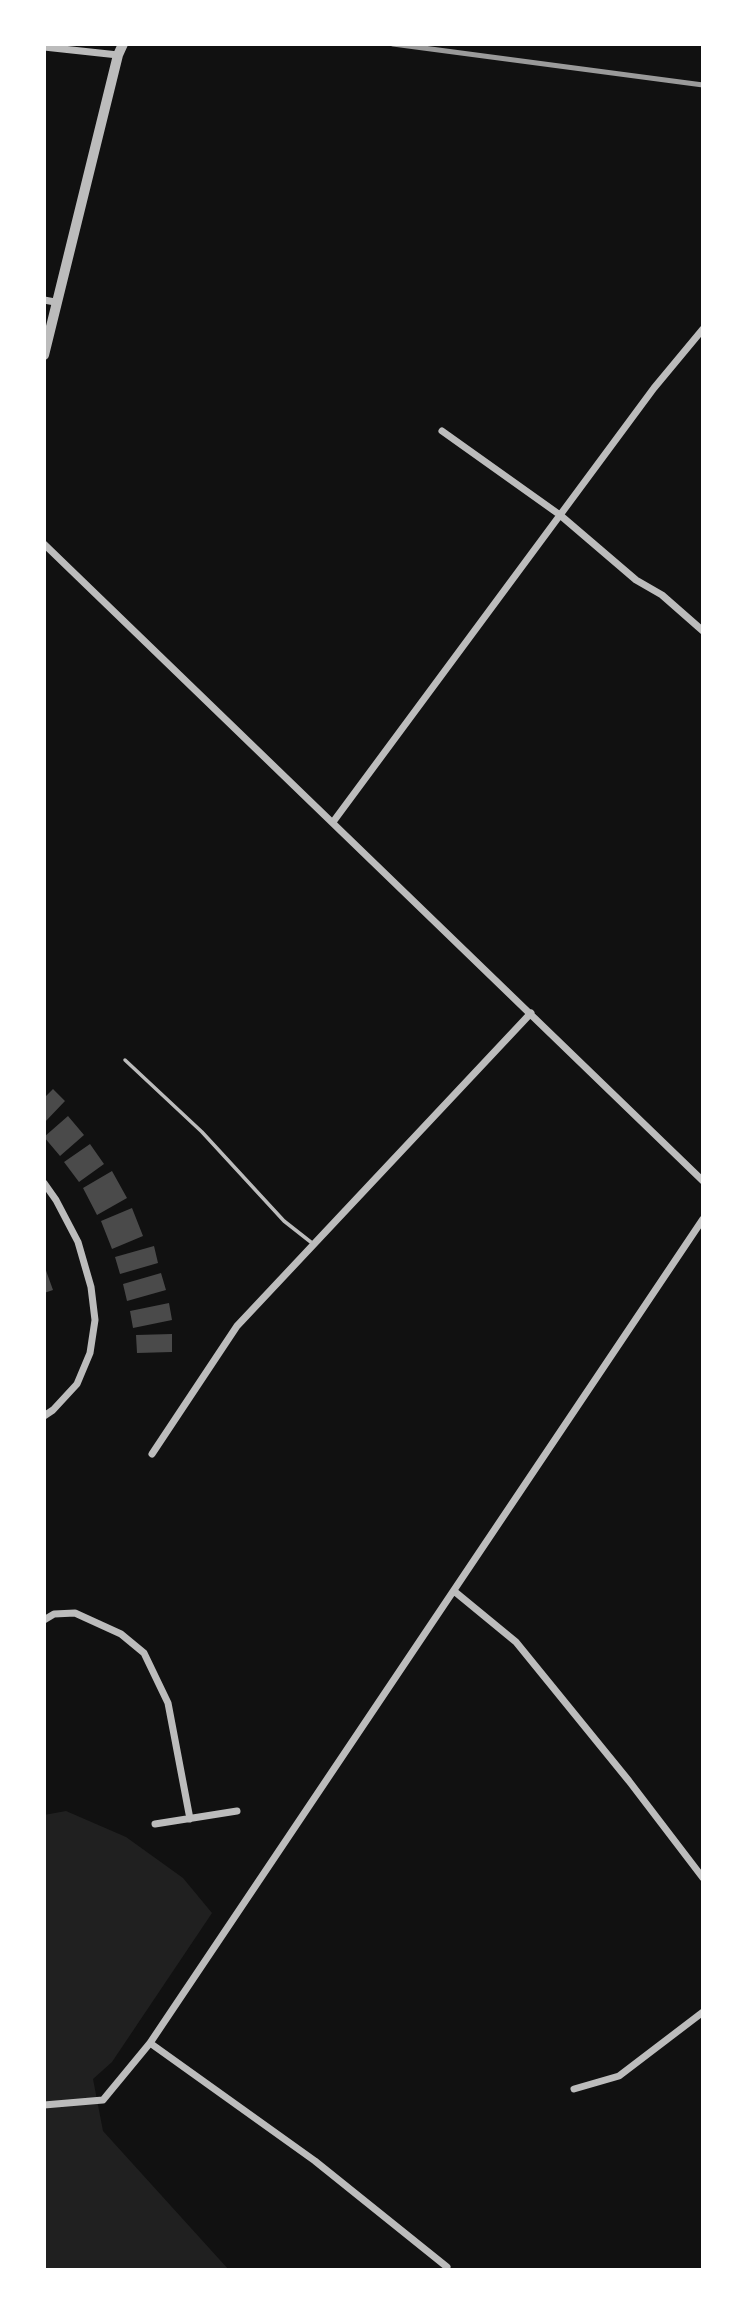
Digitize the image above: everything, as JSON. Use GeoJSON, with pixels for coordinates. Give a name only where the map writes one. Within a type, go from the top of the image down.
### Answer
{"type":"FeatureCollection","features":[{"type":"Feature","properties":{"kind":"street"},"geometry":{"type":"LineString","coordinates":[[44,355],[55,302],[123,44]]}},
{"type":"Feature","properties":{"kind":"street"},"geometry":{"type":"LineString","coordinates":[[44,47],[118,55]]}},
{"type":"Feature","properties":{"kind":"street"},"geometry":{"type":"LineString","coordinates":[[44,300],[55,302]]}},
{"type":"Feature","properties":{"kind":"street"},"geometry":{"type":"LineString","coordinates":[[332,822],[654,388],[703,328]]}},
{"type":"Feature","properties":{"kind":"street"},"geometry":{"type":"LineString","coordinates":[[442,431],[560,515],[636,580],[662,595],[703,631]]}},
{"type":"Feature","properties":{"kind":"street"},"geometry":{"type":"LineString","coordinates":[[44,544],[703,1181]]}},
{"type":"Feature","properties":{"kind":"street"},"geometry":{"type":"LineString","coordinates":[[152,1454],[237,1326],[531,1013]]}},
{"type":"Feature","properties":{"kind":"street"},"geometry":{"type":"LineString","coordinates":[[44,1183],[56,1199],[78,1242],[91,1287],[95,1320],[90,1353],[77,1384],[44,1416]]}},
{"type":"Feature","properties":{"kind":"street"},"geometry":{"type":"LineString","coordinates":[[44,2105],[103,2100],[150,2043],[703,1219]]}},
{"type":"Feature","properties":{"kind":"street"},"geometry":{"type":"LineString","coordinates":[[454,1591],[516,1642],[629,1780],[703,1878]]}},
{"type":"Feature","properties":{"kind":"street"},"geometry":{"type":"LineString","coordinates":[[44,1620],[54,1614],[75,1613],[121,1634],[144,1653],[168,1703],[190,1819]]}},
{"type":"Feature","properties":{"kind":"street"},"geometry":{"type":"LineString","coordinates":[[155,1824],[237,1811]]}},
{"type":"Feature","properties":{"kind":"street"},"geometry":{"type":"LineString","coordinates":[[574,2089],[619,2076],[703,2012]]}},
{"type":"Feature","properties":{"kind":"street"},"geometry":{"type":"LineString","coordinates":[[150,2043],[315,2161],[447,2267]]}},
{"type":"Feature","properties":{"kind":"lane"},"geometry":{"type":"LineString","coordinates":[[125,1060],[202,1132],[285,1221],[314,1244]]}},
{"type":"Feature","properties":{"kind":"shaded area"},"geometry":{"type":"Polygon","coordinates":[[[66,1811],[126,1837],[183,1878],[212,1913],[112,2062],[93,2079],[103,2131],[229,2270],[44,2270],[44,1815],[66,1811]]]}},
{"type":"Feature","properties":{"kind":"building"},"geometry":{"type":"Polygon","coordinates":[[[53,1089],[65,1101],[44,1123],[44,1098],[53,1089]]]}},
{"type":"Feature","properties":{"kind":"building"},"geometry":{"type":"Polygon","coordinates":[[[68,1116],[84,1135],[60,1156],[44,1137],[68,1116]]]}},
{"type":"Feature","properties":{"kind":"building"},"geometry":{"type":"Polygon","coordinates":[[[90,1144],[104,1164],[79,1182],[64,1162],[90,1144]]]}},
{"type":"Feature","properties":{"kind":"building"},"geometry":{"type":"Polygon","coordinates":[[[112,1171],[127,1198],[97,1215],[83,1188],[112,1171]]]}},
{"type":"Feature","properties":{"kind":"building"},"geometry":{"type":"Polygon","coordinates":[[[132,1208],[143,1236],[112,1249],[101,1221],[132,1208]]]}},
{"type":"Feature","properties":{"kind":"building"},"geometry":{"type":"Polygon","coordinates":[[[154,1246],[158,1263],[120,1274],[115,1257],[154,1246]]]}},
{"type":"Feature","properties":{"kind":"building"},"geometry":{"type":"Polygon","coordinates":[[[44,1265],[53,1290],[44,1293],[44,1265]]]}},
{"type":"Feature","properties":{"kind":"building"},"geometry":{"type":"Polygon","coordinates":[[[161,1273],[166,1290],[127,1301],[123,1284],[161,1273]]]}},
{"type":"Feature","properties":{"kind":"building"},"geometry":{"type":"Polygon","coordinates":[[[169,1303],[172,1320],[133,1328],[130,1311],[169,1303]]]}},
{"type":"Feature","properties":{"kind":"building"},"geometry":{"type":"Polygon","coordinates":[[[172,1334],[172,1352],[137,1353],[136,1335],[172,1334]]]}},
{"type":"Feature","properties":{"kind":"railway"},"geometry":{"type":"LineString","coordinates":[[393,44],[703,85]]}}]}
